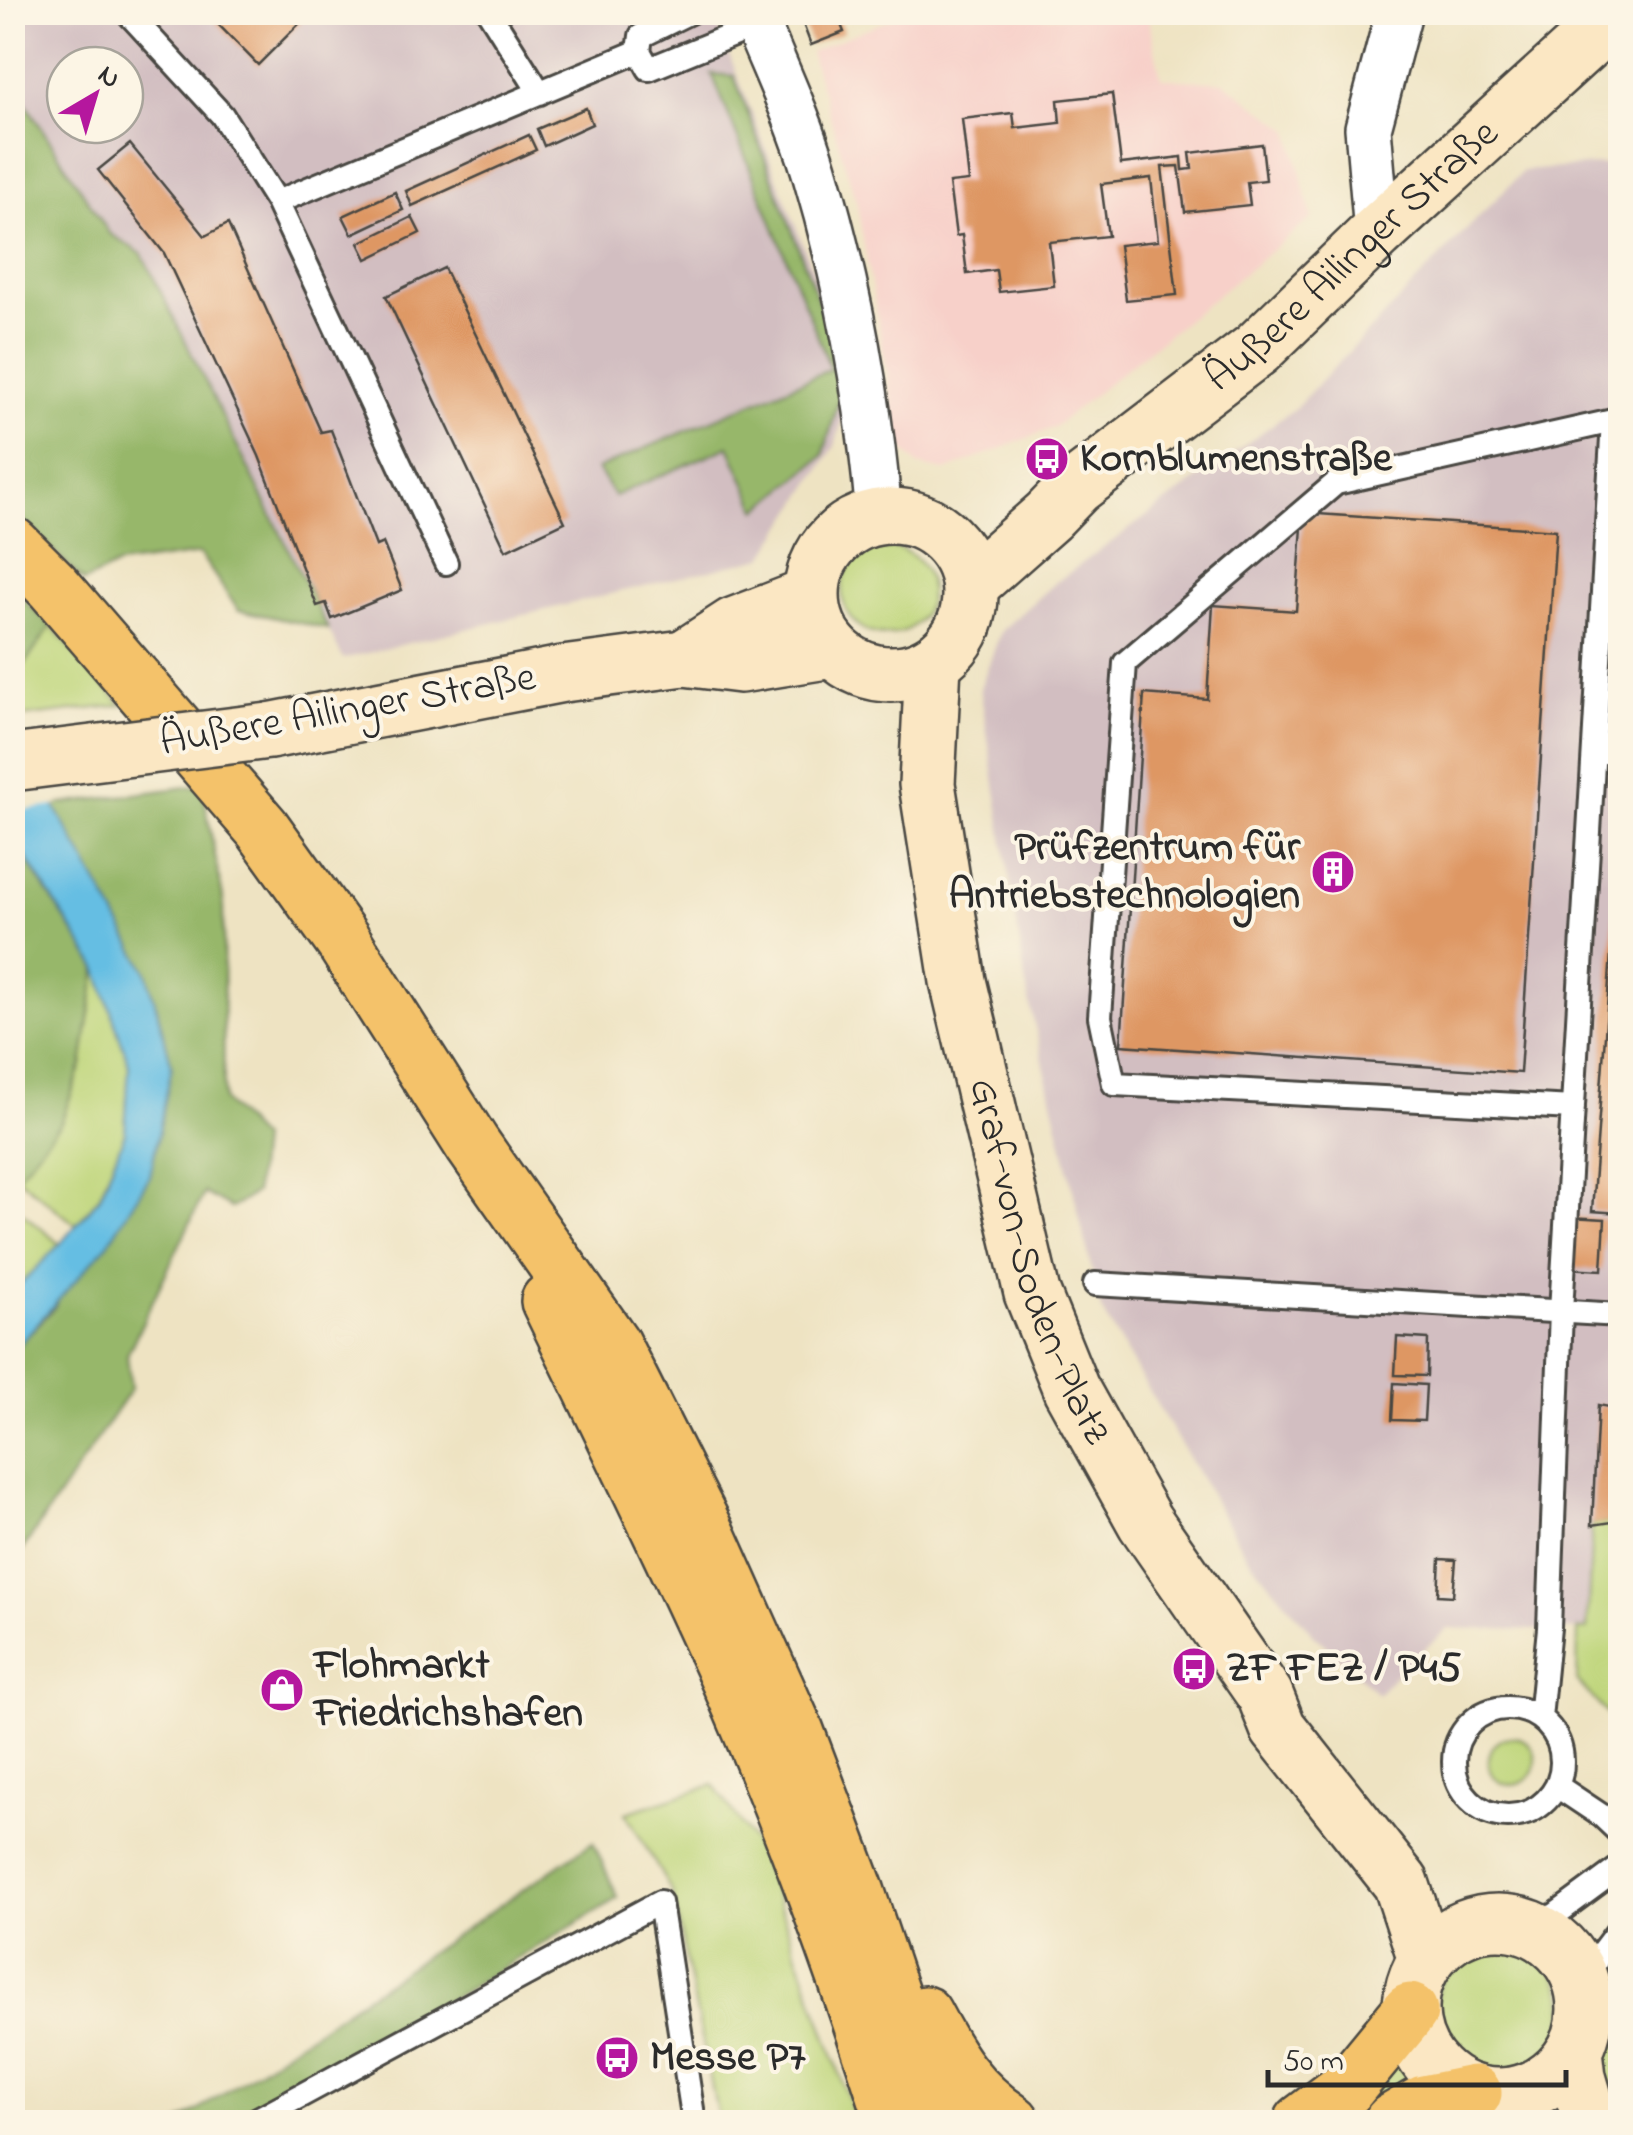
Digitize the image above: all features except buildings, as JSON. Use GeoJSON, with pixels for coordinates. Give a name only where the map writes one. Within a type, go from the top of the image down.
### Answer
{"type":"FeatureCollection","features":[{"type":"Feature","properties":{"kind":"main road","name":"Äußere Ailinger Straße"},"geometry":{"type":"LineString","coordinates":[[970,585],[1076,487],[1256,348],[1619,12]]}},
{"type":"Feature","properties":{"kind":"main road","name":"Äußere Ailinger Straße"},"geometry":{"type":"LineString","coordinates":[[935,528],[1005,513],[1076,487]]}},
{"type":"Feature","properties":{"kind":"main road"},"geometry":{"type":"LineString","coordinates":[[879,516],[911,517],[935,528],[958,550],[970,585],[972,603],[963,632],[948,653],[933,664],[903,675],[855,662],[816,622],[812,596],[817,566],[830,544],[852,525],[879,516]]}},
{"type":"Feature","properties":{"kind":"main road"},"geometry":{"type":"LineString","coordinates":[[12,546],[53,586],[262,828],[399,1025],[472,1144],[612,1344],[656,1426],[796,1732],[857,1893],[934,2122]]}},
{"type":"Feature","properties":{"kind":"main road","name":"Äußere Ailinger Straße"},"geometry":{"type":"LineString","coordinates":[[684,658],[732,626],[812,596]]}},
{"type":"Feature","properties":{"kind":"main road","name":"Äußere Ailinger Straße"},"geometry":{"type":"LineString","coordinates":[[12,764],[269,731],[564,674],[684,658],[740,666],[855,662]]}},
{"type":"Feature","properties":{"kind":"main road","name":"Graf-von-Soden-Platz"},"geometry":{"type":"LineString","coordinates":[[855,662],[927,784]]}},
{"type":"Feature","properties":{"kind":"main road","name":"Graf-von-Soden-Platz"},"geometry":{"type":"LineString","coordinates":[[933,664],[927,784],[958,981],[1032,1293],[1071,1389],[1144,1522],[1264,1696],[1278,1728],[1401,1884],[1426,1959]]}},
{"type":"Feature","properties":{"kind":"main road"},"geometry":{"type":"LineString","coordinates":[[472,1144],[658,1524],[730,1684],[852,1995],[894,2122]]}},
{"type":"Feature","properties":{"kind":"main road","name":"Graf-von-Soden-Platz"},"geometry":{"type":"LineString","coordinates":[[1264,1696],[1307,1724],[1419,1869],[1503,1924],[1550,1939],[1571,1961],[1584,1988]]}},
{"type":"Feature","properties":{"kind":"main road"},"geometry":{"type":"LineString","coordinates":[[857,1893],[951,2065],[970,2088],[1012,2122]]}},
{"type":"Feature","properties":{"kind":"main road"},"geometry":{"type":"LineString","coordinates":[[1503,1924],[1460,1930],[1441,1942],[1416,1978],[1410,2011],[1418,2045],[1432,2066],[1452,2082],[1504,2104]]}},
{"type":"Feature","properties":{"kind":"main road"},"geometry":{"type":"LineString","coordinates":[[1584,1988],[1586,2010],[1575,2051],[1578,2077],[1592,2122]]}},
{"type":"Feature","properties":{"kind":"main road"},"geometry":{"type":"LineString","coordinates":[[1302,2122],[1346,2089],[1410,2011]]}},
{"type":"Feature","properties":{"kind":"main road"},"geometry":{"type":"LineString","coordinates":[[1392,2122],[1424,2102],[1504,2104],[1558,2073],[1575,2051]]}},
{"type":"Feature","properties":{"kind":"street"},"geometry":{"type":"LineString","coordinates":[[1377,233],[1368,128],[1399,12]]}},
{"type":"Feature","properties":{"kind":"street"},"geometry":{"type":"LineString","coordinates":[[754,19],[813,167],[854,325],[870,415],[879,516]]}},
{"type":"Feature","properties":{"kind":"lane"},"geometry":{"type":"LineString","coordinates":[[126,12],[222,115],[277,202],[446,563]]}},
{"type":"Feature","properties":{"kind":"lane"},"geometry":{"type":"LineString","coordinates":[[489,12],[540,93]]}},
{"type":"Feature","properties":{"kind":"lane"},"geometry":{"type":"LineString","coordinates":[[644,60],[641,36],[690,12]]}},
{"type":"Feature","properties":{"kind":"lane"},"geometry":{"type":"LineString","coordinates":[[277,202],[540,93],[754,19]]}},
{"type":"Feature","properties":{"kind":"lane"},"geometry":{"type":"LineString","coordinates":[[1540,1718],[1549,1628],[1561,1312],[1617,417],[1336,483],[1125,663],[1100,1017],[1114,1084],[1573,1108]]}},
{"type":"Feature","properties":{"kind":"lane"},"geometry":{"type":"LineString","coordinates":[[1594,751],[1620,753]]}},
{"type":"Feature","properties":{"kind":"lane"},"geometry":{"type":"LineString","coordinates":[[1095,1284],[1620,1314]]}},
{"type":"Feature","properties":{"kind":"lane"},"geometry":{"type":"LineString","coordinates":[[1499,1709],[1518,1710],[1540,1718],[1553,1732],[1562,1756],[1557,1786],[1536,1809],[1512,1817],[1473,1804],[1461,1789],[1454,1769],[1461,1736],[1478,1717],[1499,1709]]}},
{"type":"Feature","properties":{"kind":"lane"},"geometry":{"type":"LineString","coordinates":[[1557,1786],[1620,1833]]}},
{"type":"Feature","properties":{"kind":"lane"},"geometry":{"type":"LineString","coordinates":[[1503,1924],[1556,1915],[1620,1867]]}},
{"type":"Feature","properties":{"kind":"lane"},"geometry":{"type":"LineString","coordinates":[[252,2122],[660,1902],[694,2122]]}},
{"type":"Feature","properties":{"kind":"lane"},"geometry":{"type":"LineString","coordinates":[[1584,1988],[1598,1956],[1620,1928]]}},
{"type":"Feature","properties":{"kind":"shaded area"},"geometry":{"type":"Polygon","coordinates":[[[1010,12],[1016,17],[1148,17],[1161,78],[1224,82],[1290,130],[1312,218],[1053,428],[945,471],[918,465],[893,439],[892,399],[856,200],[810,52],[905,13],[1010,12]]]}},
{"type":"Feature","properties":{"kind":"shaded area"},"geometry":{"type":"Polygon","coordinates":[[[13,13],[713,13],[854,376],[835,446],[764,557],[343,659],[142,255],[109,233],[53,145],[145,145],[145,45],[45,45],[45,132],[13,82],[13,13]]]}},
{"type":"Feature","properties":{"kind":"shaded area"},"geometry":{"type":"Polygon","coordinates":[[[1620,163],[1620,1530],[1612,1522],[1593,1525],[1587,1630],[1448,1629],[1378,1694],[1313,1634],[1246,1555],[1101,1310],[1028,997],[980,688],[1001,631],[1051,586],[1294,409],[1523,171],[1620,163]]]}},
{"type":"Feature","properties":{"kind":"green space"},"geometry":{"type":"Polygon","coordinates":[[[712,74],[734,76],[846,374],[823,456],[758,510],[729,446],[614,496],[597,469],[831,369],[712,74]]]}},
{"type":"Feature","properties":{"kind":"green space"},"geometry":{"type":"Polygon","coordinates":[[[12,82],[45,133],[45,145],[52,145],[109,233],[142,254],[328,629],[238,610],[200,554],[118,565],[84,582],[13,511],[12,82]]]}},
{"type":"Feature","properties":{"kind":"green space"},"geometry":{"type":"Polygon","coordinates":[[[877,547],[895,547],[911,554],[923,566],[930,591],[923,616],[911,628],[895,635],[877,635],[861,628],[849,616],[842,600],[842,582],[849,566],[861,554],[877,547]]]}},
{"type":"Feature","properties":{"kind":"green space"},"geometry":{"type":"Polygon","coordinates":[[[13,589],[51,626],[13,681],[13,589]]]}},
{"type":"Feature","properties":{"kind":"green space"},"geometry":{"type":"Polygon","coordinates":[[[51,626],[122,705],[13,718],[13,681],[51,626]]]}},
{"type":"Feature","properties":{"kind":"green space"},"geometry":{"type":"Polygon","coordinates":[[[202,785],[223,898],[224,1101],[260,1139],[255,1193],[231,1208],[204,1193],[127,1355],[131,1389],[13,1564],[13,1351],[54,1308],[172,1066],[93,881],[54,805],[202,785]]]}},
{"type":"Feature","properties":{"kind":"green space"},"geometry":{"type":"Polygon","coordinates":[[[12,837],[97,968],[82,1065],[61,1122],[13,1182],[12,837]]]}},
{"type":"Feature","properties":{"kind":"green space"},"geometry":{"type":"Polygon","coordinates":[[[97,968],[129,1065],[125,1133],[99,1197],[76,1225],[16,1176],[61,1122],[82,1065],[97,968]]]}},
{"type":"Feature","properties":{"kind":"green space"},"geometry":{"type":"Polygon","coordinates":[[[13,1205],[60,1244],[13,1292],[13,1205]]]}},
{"type":"Feature","properties":{"kind":"green space"},"geometry":{"type":"Polygon","coordinates":[[[1612,1522],[1620,1530],[1620,1728],[1577,1681],[1578,1630],[1587,1630],[1592,1525],[1612,1522]]]}},
{"type":"Feature","properties":{"kind":"green space"},"geometry":{"type":"Polygon","coordinates":[[[1512,1737],[1529,1744],[1536,1761],[1529,1778],[1512,1785],[1495,1778],[1488,1761],[1495,1744],[1512,1737]]]}},
{"type":"Feature","properties":{"kind":"green space"},"geometry":{"type":"Polygon","coordinates":[[[714,1785],[761,1853],[857,2122],[719,2122],[672,1892],[626,1813],[714,1785]]]}},
{"type":"Feature","properties":{"kind":"green space"},"geometry":{"type":"Polygon","coordinates":[[[593,1842],[618,1898],[247,2122],[181,2122],[593,1842]]]}},
{"type":"Feature","properties":{"kind":"green space"},"geometry":{"type":"Polygon","coordinates":[[[1500,1945],[1525,1950],[1546,1964],[1560,1985],[1565,2010],[1560,2035],[1546,2056],[1525,2070],[1500,2075],[1475,2070],[1454,2056],[1440,2035],[1435,2010],[1440,1985],[1454,1964],[1475,1950],[1500,1945]]]}},
{"type":"Feature","properties":{"kind":"green space"},"geometry":{"type":"Polygon","coordinates":[[[1620,1951],[1620,2079],[1605,2089],[1593,2048],[1620,1951]]]}},
{"type":"Feature","properties":{"kind":"green space"},"geometry":{"type":"Polygon","coordinates":[[[1399,2044],[1426,2081],[1351,2122],[1329,2122],[1399,2044]]]}},
{"type":"Feature","properties":{"kind":"water"},"geometry":{"type":"Polygon","coordinates":[[[12,755],[54,805],[147,972],[172,1066],[150,1176],[107,1245],[13,1351],[13,1292],[100,1197],[125,1133],[129,1065],[97,968],[13,837],[12,755]]]}},
{"type":"Feature","properties":{"kind":"pier"},"geometry":{"type":"Polygon","coordinates":[[[12,750],[16,752],[59,805],[13,812],[12,750]]]}},
{"type":"Feature","properties":{"kind":"place","name":"Kornblumenstraße"},"geometry":{"type":"Point","coordinates":[1047,459]}},
{"type":"Feature","properties":{"kind":"place","name":"Prüfzentrum für Antriebstechnologien"},"geometry":{"type":"Point","coordinates":[1333,872]}},
{"type":"Feature","properties":{"kind":"place","name":"ZF FEZ / P45"},"geometry":{"type":"Point","coordinates":[1194,1669]}},
{"type":"Feature","properties":{"kind":"place","name":"Flohmarkt Friedrichshafen"},"geometry":{"type":"Point","coordinates":[282,1690]}},
{"type":"Feature","properties":{"kind":"place","name":"Messe P7"},"geometry":{"type":"Point","coordinates":[617,2058]}}]}
